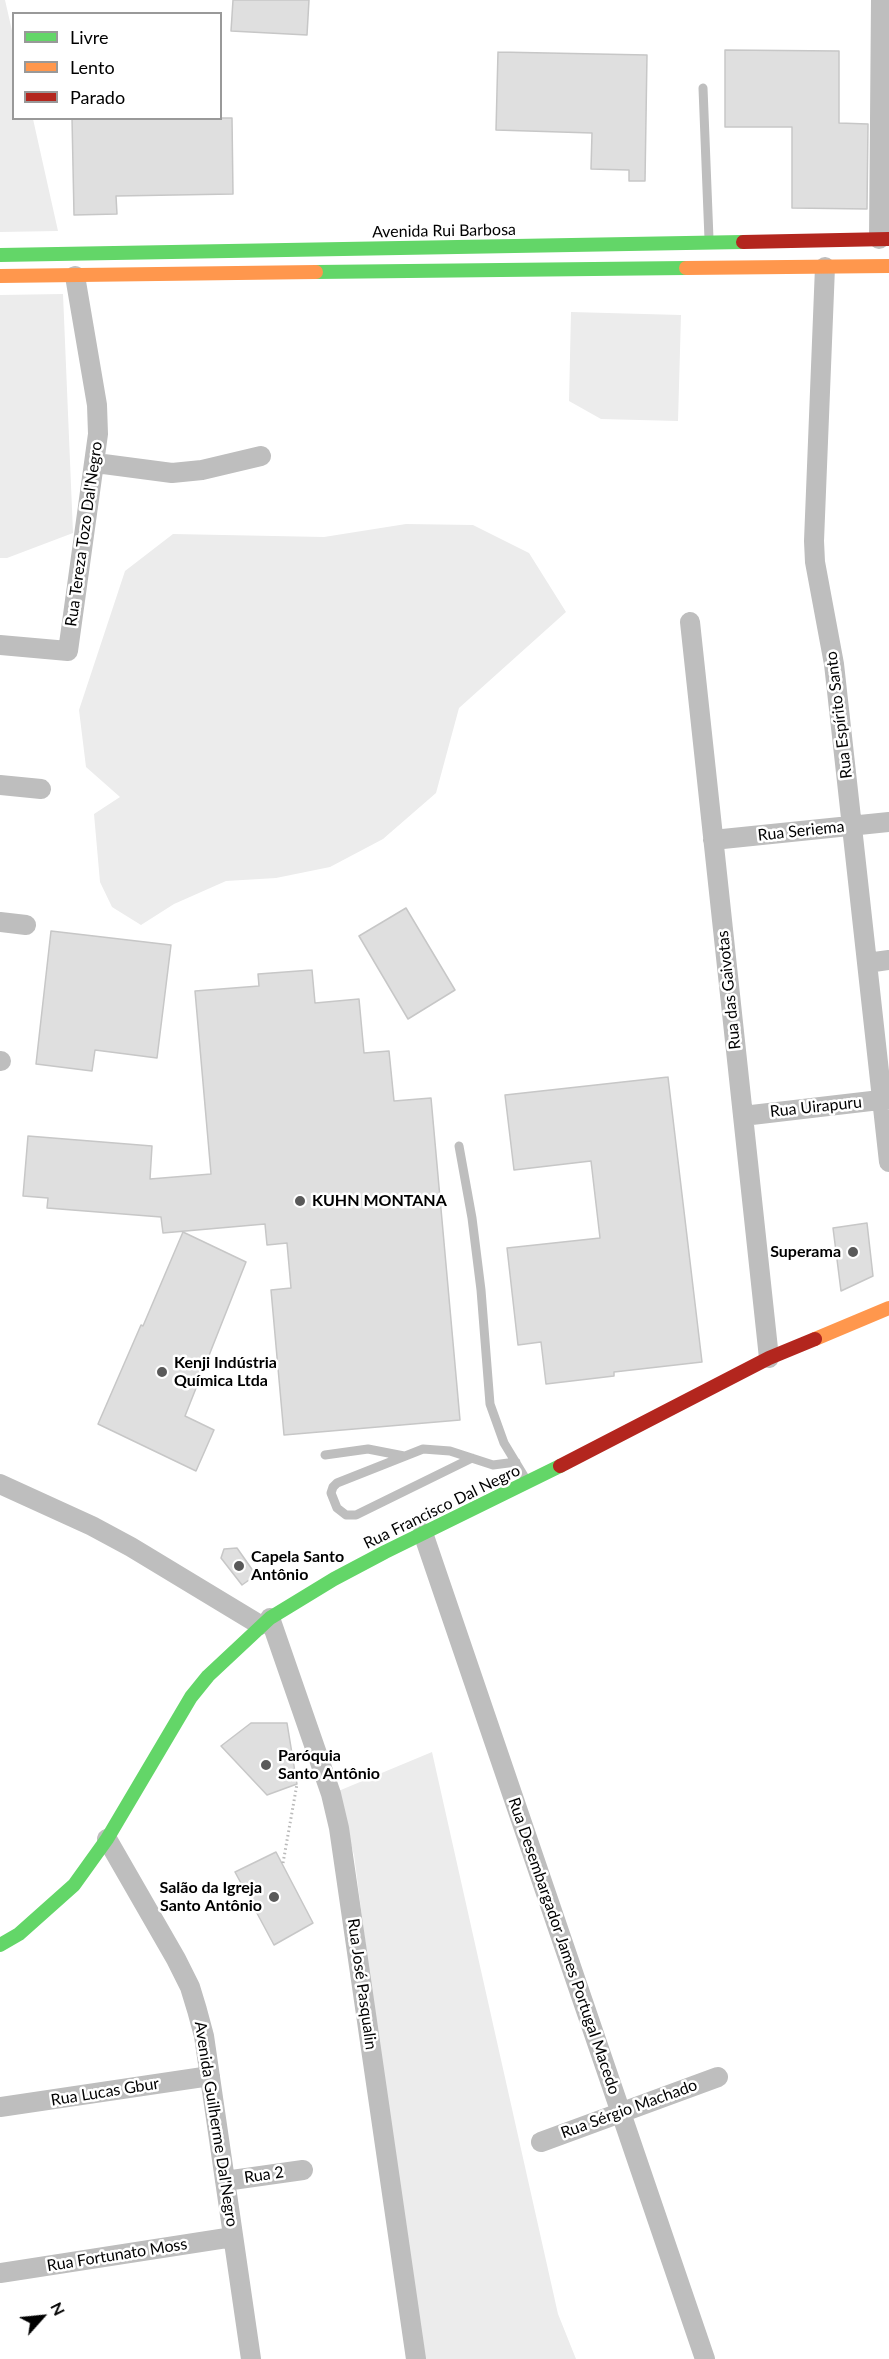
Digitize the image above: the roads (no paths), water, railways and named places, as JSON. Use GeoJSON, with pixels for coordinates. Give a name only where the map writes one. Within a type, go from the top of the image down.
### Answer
{"type":"FeatureCollection","features":[{"type":"Feature","properties":{"kind":"main road","name":"Avenida Rui Barbosa"},"geometry":{"type":"LineString","coordinates":[[0,255],[884,239]]}},
{"type":"Feature","properties":{"kind":"main road"},"geometry":{"type":"LineString","coordinates":[[0,276],[889,266]]}},
{"type":"Feature","properties":{"kind":"main road","name":"Rua Francisco Dal Negro"},"geometry":{"type":"LineString","coordinates":[[0,1945],[19,1934],[74,1885],[107,1839],[191,1697],[208,1676],[265,1622],[334,1579],[528,1483],[770,1358],[889,1308]]}},
{"type":"Feature","properties":{"kind":"street"},"geometry":{"type":"LineString","coordinates":[[881,0],[884,239]]}},
{"type":"Feature","properties":{"kind":"street","name":"Rua Espírito Santo"},"geometry":{"type":"LineString","coordinates":[[825,267],[815,562],[834,664],[867,963],[885,1099],[889,1162]]}},
{"type":"Feature","properties":{"kind":"street","name":"Rua Tereza Tozo Dal'Negro"},"geometry":{"type":"LineString","coordinates":[[0,645],[68,651],[96,464],[98,434],[97,405],[75,276]]}},
{"type":"Feature","properties":{"kind":"street"},"geometry":{"type":"LineString","coordinates":[[96,464],[172,473],[202,470],[261,456]]}},
{"type":"Feature","properties":{"kind":"street","name":"Rua das Gaivotas"},"geometry":{"type":"LineString","coordinates":[[690,622],[770,1358]]}},
{"type":"Feature","properties":{"kind":"street"},"geometry":{"type":"LineString","coordinates":[[0,785],[41,789]]}},
{"type":"Feature","properties":{"kind":"street","name":"Rua Seriema"},"geometry":{"type":"LineString","coordinates":[[713,840],[889,822]]}},
{"type":"Feature","properties":{"kind":"street"},"geometry":{"type":"LineString","coordinates":[[0,922],[26,925]]}},
{"type":"Feature","properties":{"kind":"street"},"geometry":{"type":"LineString","coordinates":[[867,963],[889,960]]}},
{"type":"Feature","properties":{"kind":"street","name":"Rua Uirapuru"},"geometry":{"type":"LineString","coordinates":[[743,1116],[885,1099]]}},
{"type":"Feature","properties":{"kind":"street"},"geometry":{"type":"LineString","coordinates":[[0,1484],[93,1526],[265,1622]]}},
{"type":"Feature","properties":{"kind":"street","name":"Rua Desembargador James Portugal Macedo"},"geometry":{"type":"LineString","coordinates":[[423,1533],[705,2359]]}},
{"type":"Feature","properties":{"kind":"street","name":"Rua José Pasqualin"},"geometry":{"type":"LineString","coordinates":[[265,1622],[331,1794],[339,1828],[416,2359]]}},
{"type":"Feature","properties":{"kind":"street","name":"Avenida Guilherme Dal'Negro"},"geometry":{"type":"LineString","coordinates":[[107,1839],[190,1987],[204,2036],[251,2359]]}},
{"type":"Feature","properties":{"kind":"street","name":"Rua Lucas Gbur"},"geometry":{"type":"LineString","coordinates":[[0,2107],[210,2076]]}},
{"type":"Feature","properties":{"kind":"street","name":"Rua Sérgio Machado"},"geometry":{"type":"LineString","coordinates":[[541,2142],[718,2077]]}},
{"type":"Feature","properties":{"kind":"street","name":"Rua 2"},"geometry":{"type":"LineString","coordinates":[[225,2181],[303,2170]]}},
{"type":"Feature","properties":{"kind":"street","name":"Rua Fortunato Moss"},"geometry":{"type":"LineString","coordinates":[[0,2272],[233,2237]]}},
{"type":"Feature","properties":{"kind":"lane"},"geometry":{"type":"LineString","coordinates":[[703,88],[709,242]]}},
{"type":"Feature","properties":{"kind":"lane"},"geometry":{"type":"LineString","coordinates":[[459,1146],[472,1218],[481,1290],[490,1404],[504,1443],[528,1483]]}},
{"type":"Feature","properties":{"kind":"lane"},"geometry":{"type":"LineString","coordinates":[[325,1455],[368,1449],[404,1456]]}},
{"type":"Feature","properties":{"kind":"lane"},"geometry":{"type":"LineString","coordinates":[[471,1458],[356,1515],[345,1515],[337,1508],[331,1493],[333,1487],[338,1483],[423,1449],[450,1451],[493,1465],[516,1462]]}},
{"type":"Feature","properties":{"kind":"place","name":"KUHN MONTANA"},"geometry":{"type":"Point","coordinates":[300,1201]}},
{"type":"Feature","properties":{"kind":"place","name":"Superama"},"geometry":{"type":"Point","coordinates":[853,1252]}},
{"type":"Feature","properties":{"kind":"place","name":"Kenji Indústria Química Ltda"},"geometry":{"type":"Point","coordinates":[162,1372]}},
{"type":"Feature","properties":{"kind":"place","name":"Capela Santo Antônio"},"geometry":{"type":"Point","coordinates":[239,1566]}},
{"type":"Feature","properties":{"kind":"place","name":"Paróquia Santo Antônio"},"geometry":{"type":"Point","coordinates":[266,1765]}},
{"type":"Feature","properties":{"kind":"place","name":"Salão da Igreja Santo Antônio"},"geometry":{"type":"Point","coordinates":[274,1897]}}]}
